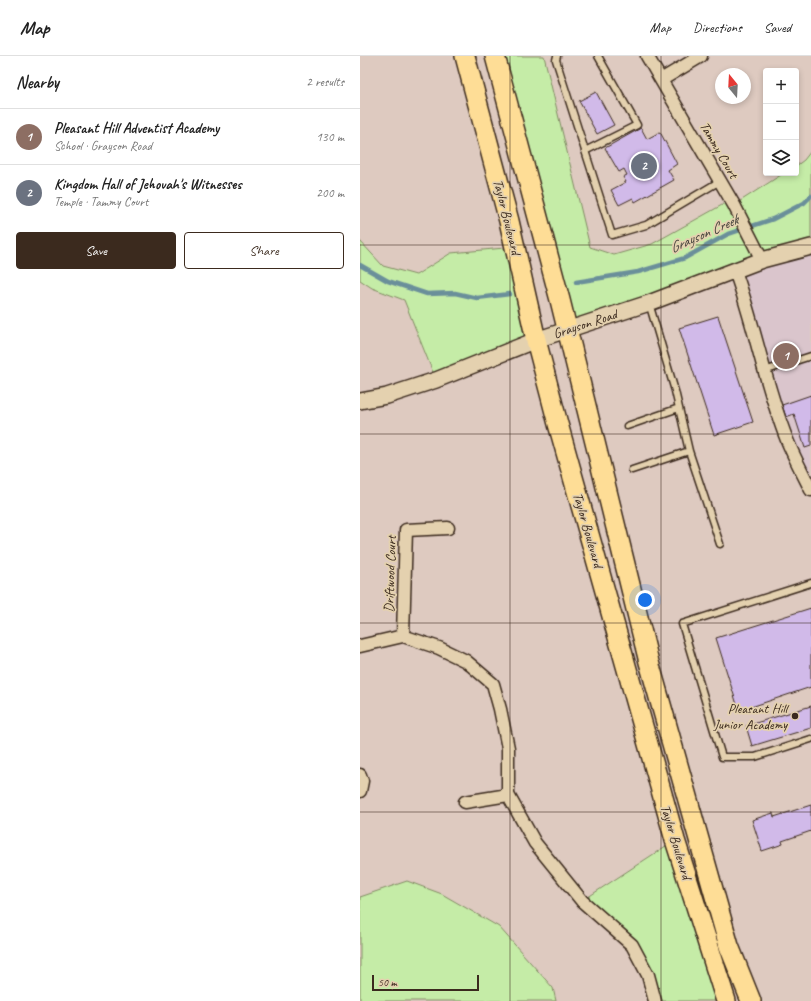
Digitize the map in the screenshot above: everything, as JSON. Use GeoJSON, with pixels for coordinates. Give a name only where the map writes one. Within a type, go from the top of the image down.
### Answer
{"type":"FeatureCollection","features":[{"type":"Feature","properties":{"kind":"main road","name":"Taylor Boulevard"},"geometry":{"type":"LineString","coordinates":[[465,56],[510,222],[536,340],[675,840],[726,1001]]}},
{"type":"Feature","properties":{"kind":"main road","name":"Taylor Boulevard"},"geometry":{"type":"LineString","coordinates":[[495,56],[568,330],[649,662],[729,946],[751,1001]]}},
{"type":"Feature","properties":{"kind":"street","name":"Tammy Court"},"geometry":{"type":"LineString","coordinates":[[646,56],[734,205],[762,260]]}},
{"type":"Feature","properties":{"kind":"street"},"geometry":{"type":"LineString","coordinates":[[661,80],[701,56]]}},
{"type":"Feature","properties":{"kind":"street","name":"Grayson Road"},"geometry":{"type":"LineString","coordinates":[[360,401],[387,396],[436,380],[536,340],[649,303],[762,260],[811,247]]}},
{"type":"Feature","properties":{"kind":"street"},"geometry":{"type":"LineString","coordinates":[[735,271],[748,308],[764,371],[787,440],[811,490]]}},
{"type":"Feature","properties":{"kind":"street","name":"Driftwood Court"},"geometry":{"type":"LineString","coordinates":[[403,636],[406,530],[448,528]]}},
{"type":"Feature","properties":{"kind":"street"},"geometry":{"type":"LineString","coordinates":[[360,646],[403,636],[439,648],[466,661],[492,684],[500,709],[508,748],[508,795],[535,843],[582,901],[632,945],[648,975],[655,1001]]}},
{"type":"Feature","properties":{"kind":"street"},"geometry":{"type":"LineString","coordinates":[[360,775],[362,781],[360,791]]}},
{"type":"Feature","properties":{"kind":"street"},"geometry":{"type":"LineString","coordinates":[[465,802],[508,795]]}},
{"type":"Feature","properties":{"kind":"lane"},"geometry":{"type":"LineString","coordinates":[[557,56],[556,60],[612,235],[646,225],[720,181]]}},
{"type":"Feature","properties":{"kind":"lane"},"geometry":{"type":"LineString","coordinates":[[585,151],[637,125],[598,56]]}},
{"type":"Feature","properties":{"kind":"lane"},"geometry":{"type":"LineString","coordinates":[[649,303],[679,408],[689,451],[720,544]]}},
{"type":"Feature","properties":{"kind":"lane"},"geometry":{"type":"LineString","coordinates":[[764,371],[811,356]]}},
{"type":"Feature","properties":{"kind":"lane"},"geometry":{"type":"LineString","coordinates":[[627,426],[679,408]]}},
{"type":"Feature","properties":{"kind":"lane"},"geometry":{"type":"LineString","coordinates":[[632,470],[689,451]]}},
{"type":"Feature","properties":{"kind":"lane"},"geometry":{"type":"LineString","coordinates":[[811,583],[682,624],[722,757],[755,757],[811,739]]}},
{"type":"Feature","properties":{"kind":"shaded area"},"geometry":{"type":"Polygon","coordinates":[[[811,247],[811,490],[787,440],[735,271],[811,247]]]}},
{"type":"Feature","properties":{"kind":"green space"},"geometry":{"type":"Polygon","coordinates":[[[495,56],[544,56],[590,247],[614,255],[652,244],[731,200],[734,205],[779,176],[799,176],[799,164],[811,151],[811,247],[568,331],[495,56]]]}},
{"type":"Feature","properties":{"kind":"green space"},"geometry":{"type":"Polygon","coordinates":[[[360,241],[383,266],[416,275],[451,253],[515,247],[536,340],[436,380],[404,300],[372,288],[360,280],[360,241]]]}},
{"type":"Feature","properties":{"kind":"green space"},"geometry":{"type":"Polygon","coordinates":[[[675,840],[726,1001],[655,1001],[632,945],[582,901],[675,840]]]}},
{"type":"Feature","properties":{"kind":"green space"},"geometry":{"type":"Polygon","coordinates":[[[407,881],[442,894],[499,927],[553,988],[556,1001],[360,1001],[360,897],[407,881]]]}},
{"type":"Feature","properties":{"kind":"building"},"geometry":{"type":"Polygon","coordinates":[[[596,92],[614,125],[597,134],[579,101],[596,92]]]}},
{"type":"Feature","properties":{"kind":"building"},"geometry":{"type":"Polygon","coordinates":[[[641,128],[647,139],[660,132],[677,164],[668,170],[674,180],[635,202],[633,198],[619,205],[611,190],[626,182],[623,177],[627,175],[624,169],[619,172],[605,148],[641,128]]]}},
{"type":"Feature","properties":{"kind":"building"},"geometry":{"type":"Polygon","coordinates":[[[718,316],[753,422],[714,435],[679,328],[718,316]]]}},
{"type":"Feature","properties":{"kind":"building"},"geometry":{"type":"Polygon","coordinates":[[[811,395],[811,446],[805,448],[794,414],[786,417],[782,405],[811,395]]]}},
{"type":"Feature","properties":{"kind":"building"},"geometry":{"type":"Polygon","coordinates":[[[811,608],[811,687],[739,711],[716,638],[811,608]]]}},
{"type":"Feature","properties":{"kind":"building","name":"Pleasant Hill Junior Academy"},"geometry":{"type":"Polygon","coordinates":[[[811,706],[811,728],[752,746],[746,726],[811,706]]]}},
{"type":"Feature","properties":{"kind":"building"},"geometry":{"type":"Polygon","coordinates":[[[811,805],[811,831],[782,841],[783,844],[762,851],[752,820],[773,813],[774,817],[811,805]]]}},
{"type":"Feature","properties":{"kind":"waterway","name":"Grayson Creek"},"geometry":{"type":"LineString","coordinates":[[576,282],[638,272],[685,258],[728,234],[773,219],[804,203],[811,196]]}},
{"type":"Feature","properties":{"kind":"waterway","name":"Grayson Creek"},"geometry":{"type":"LineString","coordinates":[[360,265],[388,281],[427,294],[455,293],[477,298],[510,294]]}},
{"type":"Feature","properties":{"kind":"place","name":"Kingdom Hall of Jehovah's Witnesses"},"geometry":{"type":"Point","coordinates":[644,166]}},
{"type":"Feature","properties":{"kind":"place","name":"Pleasant Hill Adventist Academy"},"geometry":{"type":"Point","coordinates":[786,356]}},
{"type":"Feature","properties":{"kind":"place","name":"Pleasant Hill Junior Academy"},"geometry":{"type":"Point","coordinates":[795,716]}}]}
